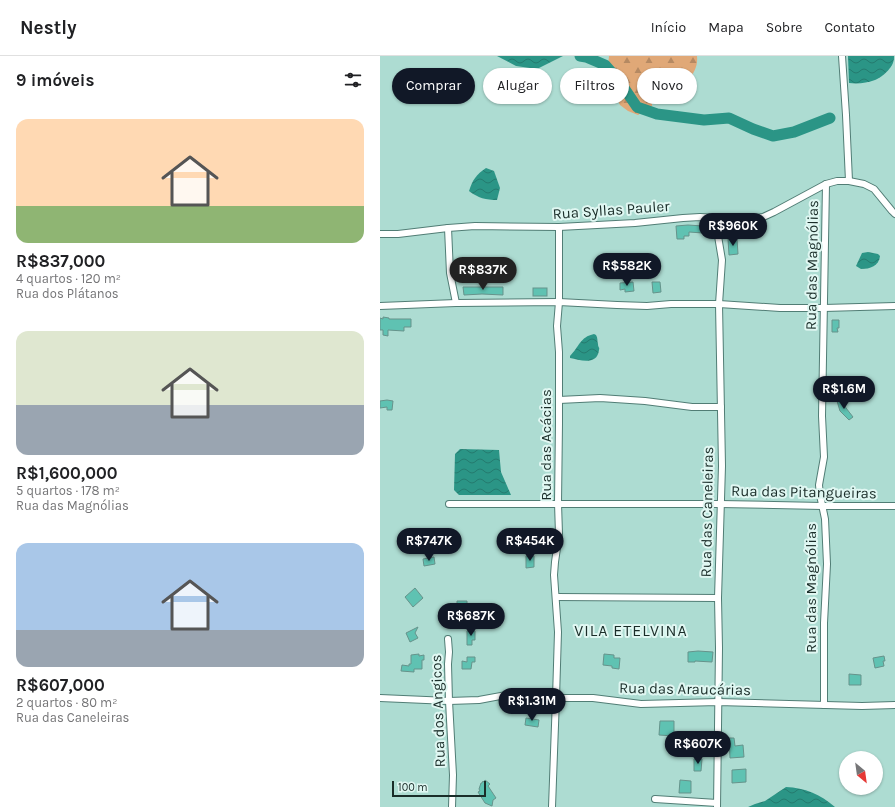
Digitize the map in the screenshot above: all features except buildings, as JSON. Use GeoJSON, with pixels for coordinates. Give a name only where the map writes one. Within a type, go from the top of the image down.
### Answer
{"type":"FeatureCollection","features":[{"type":"Feature","properties":{"kind":"street"},"geometry":{"type":"LineString","coordinates":[[842,56],[849,181]]}},
{"type":"Feature","properties":{"kind":"street","name":"Rua Syllas Pauler"},"geometry":{"type":"LineString","coordinates":[[380,234],[398,234],[475,226],[559,227],[635,223],[700,217],[751,219],[763,217],[826,184],[838,181],[849,181],[864,184],[874,190],[895,214]]}},
{"type":"Feature","properties":{"kind":"street","name":"Rua das Magnólias"},"geometry":{"type":"LineString","coordinates":[[824,705],[824,623],[827,564],[825,519],[819,485],[824,458],[822,416],[826,184]]}},
{"type":"Feature","properties":{"kind":"street","name":"Rua das Caneleiras"},"geometry":{"type":"LineString","coordinates":[[715,218],[722,260],[719,304],[722,466],[718,598],[719,648],[717,805]]}},
{"type":"Feature","properties":{"kind":"street","name":"Rua das Acácias"},"geometry":{"type":"LineString","coordinates":[[552,807],[558,632],[555,562],[559,534],[559,352],[557,326],[559,302],[559,227]]}},
{"type":"Feature","properties":{"kind":"street"},"geometry":{"type":"LineString","coordinates":[[448,228],[450,273],[456,303]]}},
{"type":"Feature","properties":{"kind":"street"},"geometry":{"type":"LineString","coordinates":[[380,306],[456,303],[559,302],[617,306],[719,304],[824,308],[895,306]]}},
{"type":"Feature","properties":{"kind":"street"},"geometry":{"type":"LineString","coordinates":[[559,400],[600,398],[645,401],[692,407],[721,407]]}},
{"type":"Feature","properties":{"kind":"street","name":"Rua das Pitangueiras"},"geometry":{"type":"LineString","coordinates":[[448,504],[558,503],[895,506]]}},
{"type":"Feature","properties":{"kind":"street"},"geometry":{"type":"LineString","coordinates":[[556,597],[718,598]]}},
{"type":"Feature","properties":{"kind":"street","name":"Rua dos Angicos"},"geometry":{"type":"LineString","coordinates":[[448,639],[449,701],[453,775],[452,807]]}},
{"type":"Feature","properties":{"kind":"street","name":"Rua das Araucárias"},"geometry":{"type":"LineString","coordinates":[[380,698],[449,701],[479,700],[527,692],[556,698],[593,698],[641,704],[718,702],[862,706],[895,705]]}},
{"type":"Feature","properties":{"kind":"street"},"geometry":{"type":"LineString","coordinates":[[655,799],[717,805]]}},
{"type":"Feature","properties":{"kind":"green space"},"geometry":{"type":"Polygon","coordinates":[[[609,56],[697,56],[696,68],[637,68],[637,104],[652,104],[652,106],[638,115],[628,111],[620,104],[629,104],[629,68],[609,68],[609,56]]]}},
{"type":"Feature","properties":{"kind":"water"},"geometry":{"type":"Polygon","coordinates":[[[497,56],[563,56],[539,68],[516,66],[497,56]]]}},
{"type":"Feature","properties":{"kind":"water"},"geometry":{"type":"Polygon","coordinates":[[[848,56],[894,56],[894,60],[891,67],[882,76],[875,80],[866,83],[849,83],[848,56]]]}},
{"type":"Feature","properties":{"kind":"water"},"geometry":{"type":"Polygon","coordinates":[[[486,168],[494,171],[500,188],[497,200],[482,198],[469,191],[475,178],[486,168]]]}},
{"type":"Feature","properties":{"kind":"water"},"geometry":{"type":"Polygon","coordinates":[[[868,252],[878,254],[880,256],[876,265],[861,269],[856,266],[862,253],[868,252]]]}},
{"type":"Feature","properties":{"kind":"water"},"geometry":{"type":"Polygon","coordinates":[[[594,334],[597,336],[599,348],[598,355],[595,358],[588,361],[583,361],[570,358],[570,356],[586,337],[594,334]]]}},
{"type":"Feature","properties":{"kind":"water"},"geometry":{"type":"Polygon","coordinates":[[[460,449],[499,450],[501,472],[511,495],[459,495],[454,490],[455,454],[460,449]]]}},
{"type":"Feature","properties":{"kind":"water"},"geometry":{"type":"Polygon","coordinates":[[[786,787],[812,792],[835,807],[748,807],[765,801],[786,787]]]}},
{"type":"Feature","properties":{"kind":"waterway"},"geometry":{"type":"LineString","coordinates":[[580,56],[605,65],[620,82],[637,107],[657,114],[704,120],[729,118],[773,136],[794,132],[830,118]]}},
{"type":"Feature","properties":{"kind":"district","name":"VILA ETELVINA"},"geometry":{"type":"Point","coordinates":[631,630]}}]}
